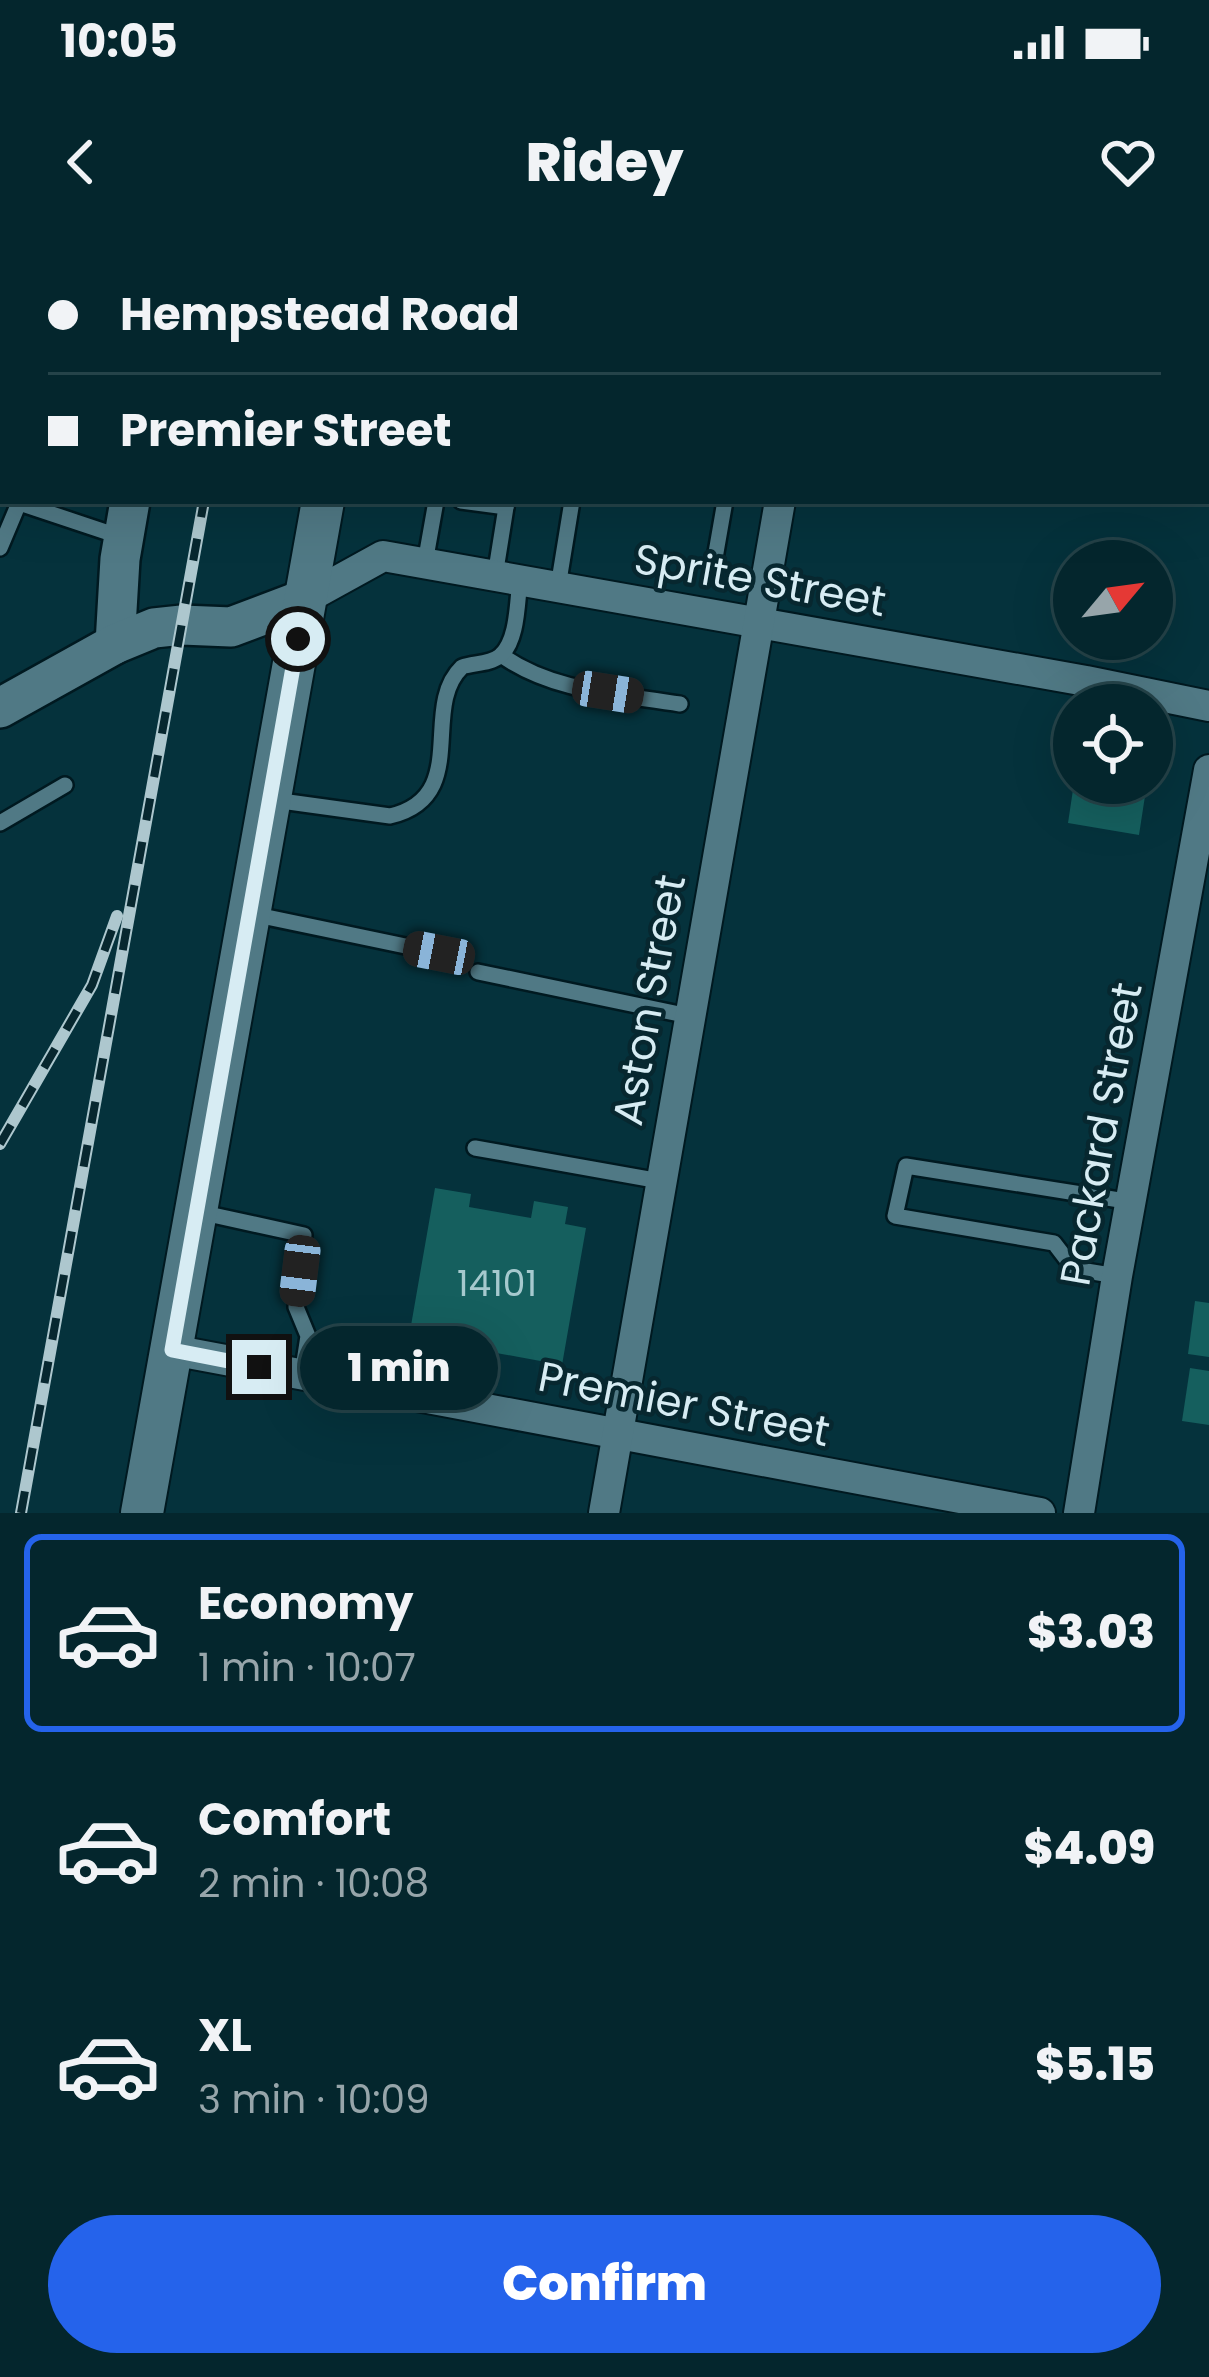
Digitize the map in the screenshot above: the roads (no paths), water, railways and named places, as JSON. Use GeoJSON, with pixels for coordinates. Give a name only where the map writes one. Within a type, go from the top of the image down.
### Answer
{"type":"FeatureCollection","features":[{"type":"Feature","properties":{"kind":"main road"},"geometry":{"type":"LineString","coordinates":[[143,1511],[322,504]]}},
{"type":"Feature","properties":{"kind":"street","name":"Aston Street"},"geometry":{"type":"LineString","coordinates":[[604,1513],[779,504]]}},
{"type":"Feature","properties":{"kind":"street"},"geometry":{"type":"LineString","coordinates":[[115,644],[127,519]]}},
{"type":"Feature","properties":{"kind":"street","name":"Sprite Street"},"geometry":{"type":"LineString","coordinates":[[305,599],[383,556],[1209,706]]}},
{"type":"Feature","properties":{"kind":"street"},"geometry":{"type":"LineString","coordinates":[[0,708],[115,644],[154,628],[231,627],[305,599]]}},
{"type":"Feature","properties":{"kind":"street","name":"Packard Street"},"geometry":{"type":"LineString","coordinates":[[1078,1513],[1209,770]]}},
{"type":"Feature","properties":{"kind":"street","name":"Premier Street"},"geometry":{"type":"LineString","coordinates":[[172,1350],[1040,1513]]}},
{"type":"Feature","properties":{"kind":"lane"},"geometry":{"type":"LineString","coordinates":[[0,548],[18,504]]}},
{"type":"Feature","properties":{"kind":"lane"},"geometry":{"type":"LineString","coordinates":[[32,504],[127,519]]}},
{"type":"Feature","properties":{"kind":"lane"},"geometry":{"type":"LineString","coordinates":[[425,563],[435,504]]}},
{"type":"Feature","properties":{"kind":"lane"},"geometry":{"type":"LineString","coordinates":[[269,800],[390,816],[422,803],[437,771],[454,675],[501,655],[510,642],[507,504]]}},
{"type":"Feature","properties":{"kind":"lane"},"geometry":{"type":"LineString","coordinates":[[557,587],[571,504]]}},
{"type":"Feature","properties":{"kind":"lane"},"geometry":{"type":"LineString","coordinates":[[714,564],[724,504]]}},
{"type":"Feature","properties":{"kind":"lane"},"geometry":{"type":"LineString","coordinates":[[501,655],[544,680],[680,704]]}},
{"type":"Feature","properties":{"kind":"lane"},"geometry":{"type":"LineString","coordinates":[[0,823],[65,785]]}},
{"type":"Feature","properties":{"kind":"lane"},"geometry":{"type":"LineString","coordinates":[[249,914],[439,953]]}},
{"type":"Feature","properties":{"kind":"lane"},"geometry":{"type":"LineString","coordinates":[[478,972],[689,1016]]}},
{"type":"Feature","properties":{"kind":"lane"},"geometry":{"type":"LineString","coordinates":[[476,1148],[661,1181]]}},
{"type":"Feature","properties":{"kind":"lane"},"geometry":{"type":"LineString","coordinates":[[1118,1276],[1074,1269],[1054,1243],[896,1216],[906,1166],[1132,1202]]}},
{"type":"Feature","properties":{"kind":"lane"},"geometry":{"type":"LineString","coordinates":[[196,1211],[304,1235],[296,1306],[308,1336],[302,1375]]}},
{"type":"Feature","properties":{"kind":"railway"},"geometry":{"type":"LineString","coordinates":[[21,1513],[203,504]]}},
{"type":"Feature","properties":{"kind":"railway"},"geometry":{"type":"LineString","coordinates":[[0,1144],[92,985],[117,916]]}}]}
